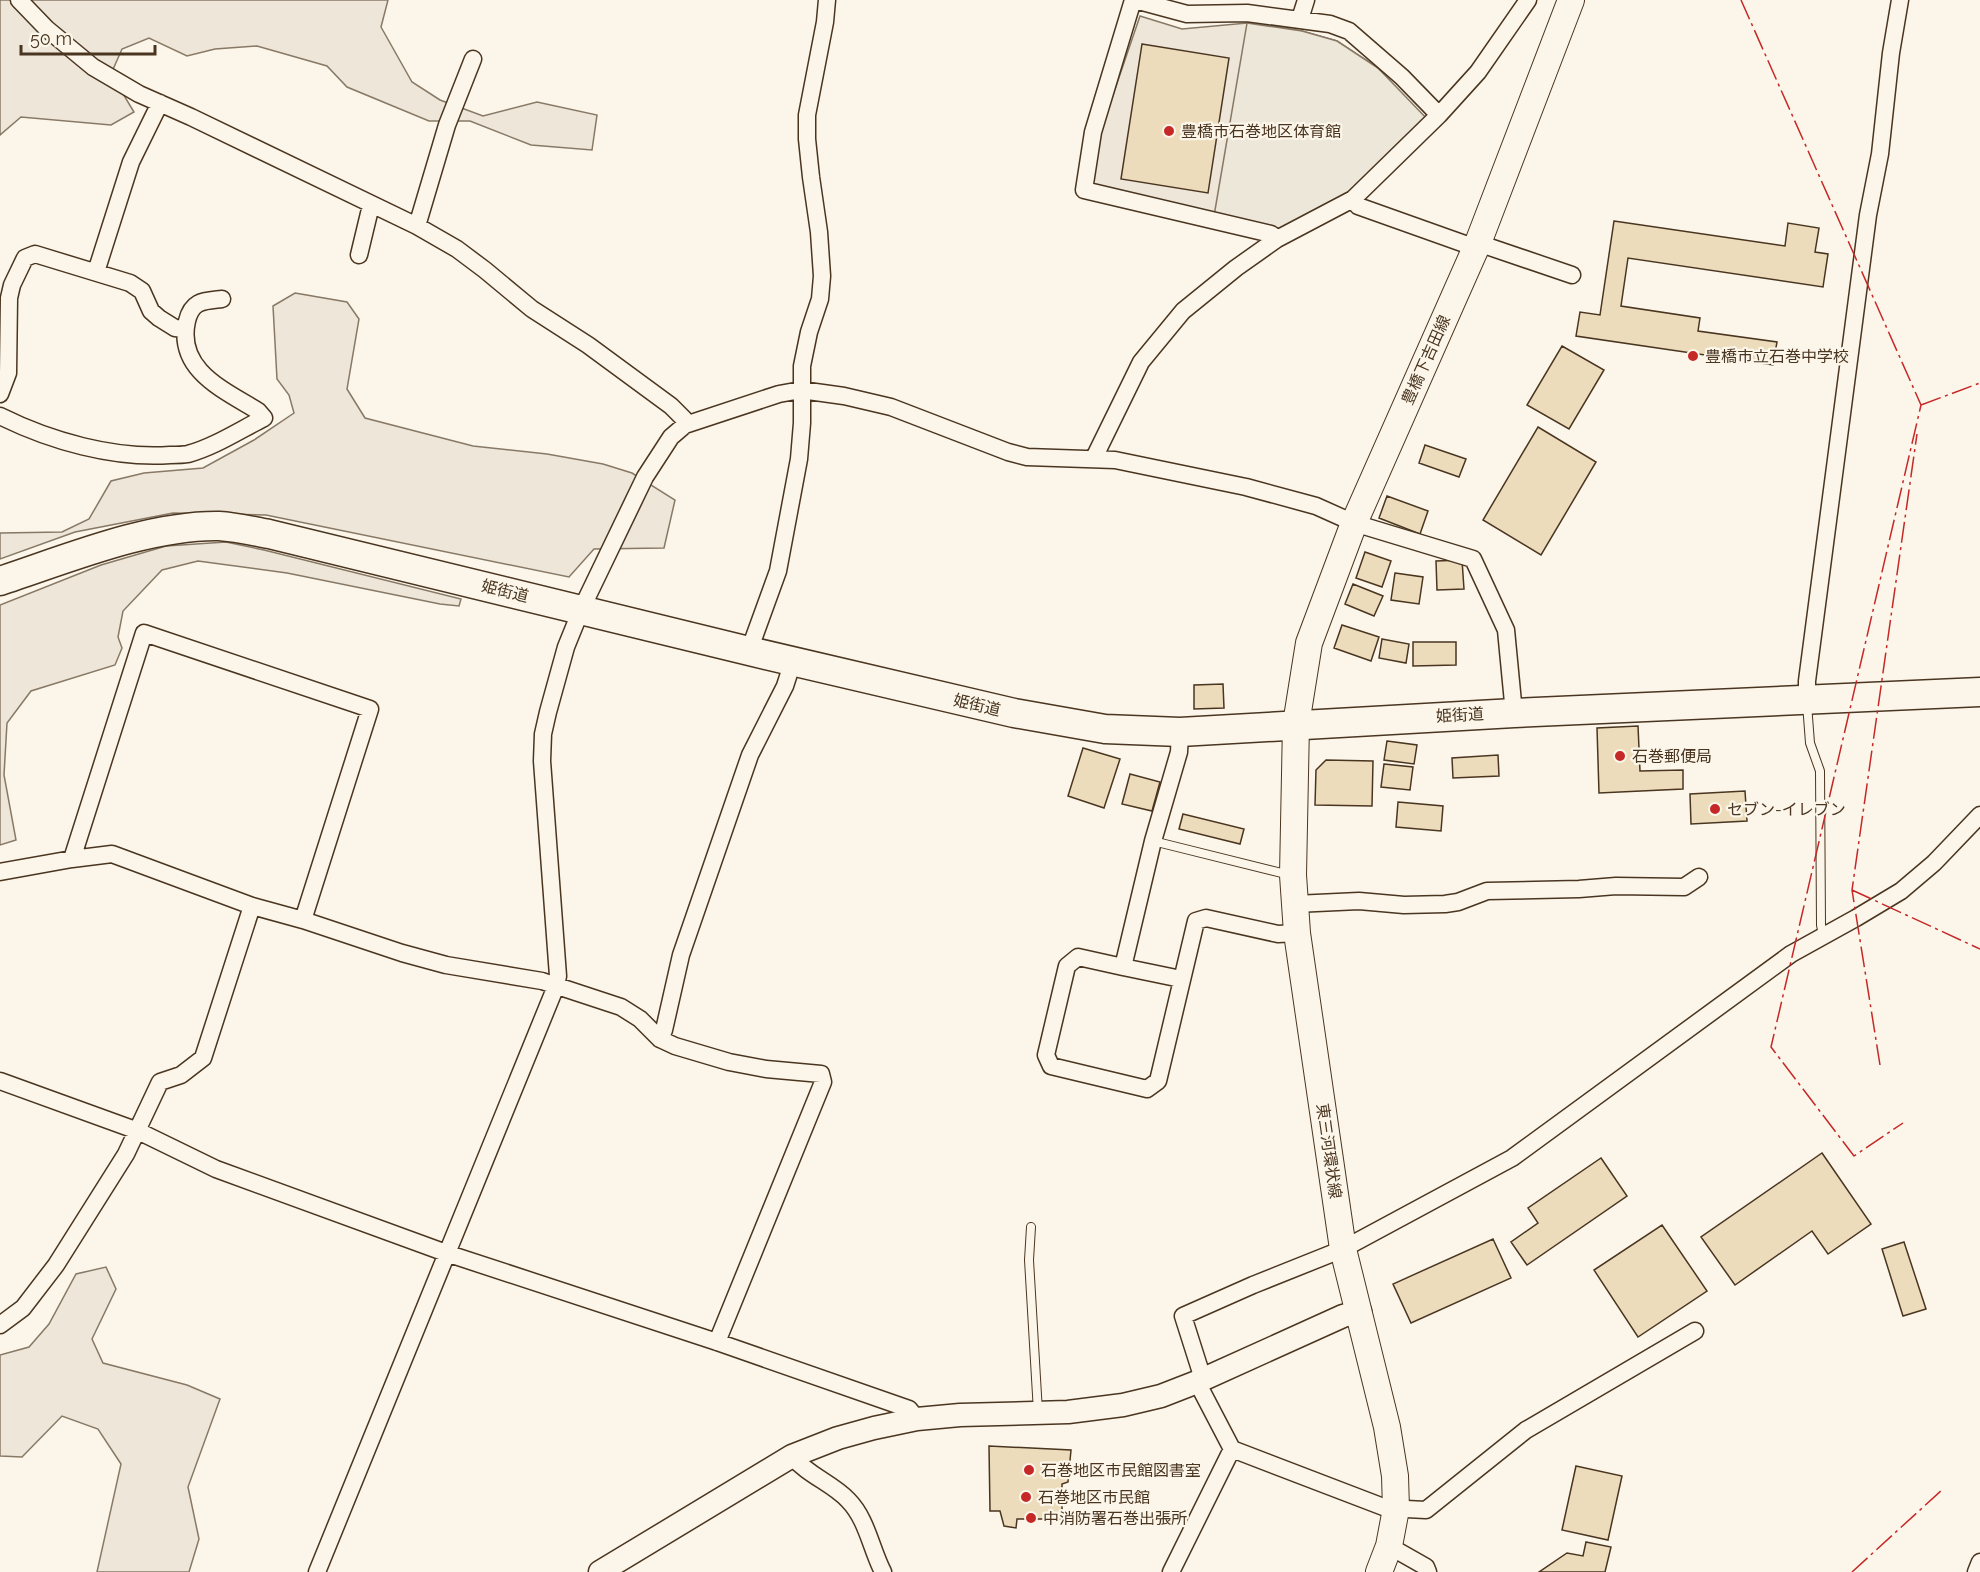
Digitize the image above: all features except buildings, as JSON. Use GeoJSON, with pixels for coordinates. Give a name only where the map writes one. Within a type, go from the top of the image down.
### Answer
{"type":"FeatureCollection","features":[{"type":"Feature","properties":{"kind":"highway","name":"姫街道"},"geometry":{"type":"LineString","coordinates":[[0,581],[139,536],[182,528],[221,526],[270,534],[793,662],[1025,715],[1105,729],[1180,732],[1514,713],[1980,692]]}},
{"type":"Feature","properties":{"kind":"main road","name":"豊橋下吉田線"},"geometry":{"type":"LineString","coordinates":[[1296,724],[1309,643],[1354,523],[1477,245],[1571,0]]}},
{"type":"Feature","properties":{"kind":"main road","name":"東三河環状線"},"geometry":{"type":"LineString","coordinates":[[1296,724],[1293,875],[1298,933],[1343,1249],[1387,1427],[1395,1476],[1396,1509],[1389,1546],[1379,1572]]}},
{"type":"Feature","properties":{"kind":"street"},"geometry":{"type":"LineString","coordinates":[[20,0],[47,29],[93,67],[139,94],[417,226],[457,249],[532,309],[588,345],[671,406],[684,419],[685,425]]}},
{"type":"Feature","properties":{"kind":"street"},"geometry":{"type":"LineString","coordinates":[[749,651],[778,571],[799,459],[802,423],[802,366],[809,332],[820,299],[822,276],[819,232],[807,123],[827,0]]}},
{"type":"Feature","properties":{"kind":"street"},"geometry":{"type":"LineString","coordinates":[[1277,239],[1271,234],[1084,190],[1093,132],[1134,0],[1187,14],[1247,12],[1330,24],[1350,31],[1402,77],[1438,115]]}},
{"type":"Feature","properties":{"kind":"street"},"geometry":{"type":"LineString","coordinates":[[1300,20],[1306,0]]}},
{"type":"Feature","properties":{"kind":"street"},"geometry":{"type":"LineString","coordinates":[[1094,458],[1141,362],[1183,311],[1236,268],[1277,239],[1353,199],[1478,72],[1528,0]]}},
{"type":"Feature","properties":{"kind":"street"},"geometry":{"type":"LineString","coordinates":[[1807,700],[1807,681],[1865,239],[1880,154],[1890,53],[1900,0]]}},
{"type":"Feature","properties":{"kind":"street"},"geometry":{"type":"LineString","coordinates":[[417,226],[447,125],[473,59]]}},
{"type":"Feature","properties":{"kind":"street"},"geometry":{"type":"LineString","coordinates":[[96,272],[131,162],[160,103]]}},
{"type":"Feature","properties":{"kind":"street"},"geometry":{"type":"LineString","coordinates":[[1353,199],[1358,206],[1572,275]]}},
{"type":"Feature","properties":{"kind":"street"},"geometry":{"type":"LineString","coordinates":[[359,255],[371,205]]}},
{"type":"Feature","properties":{"kind":"street"},"geometry":{"type":"LineString","coordinates":[[0,394],[8,373],[9,298],[12,285],[25,258],[35,254],[96,272],[136,287],[142,291],[152,311],[159,318],[175,328],[185,329]]}},
{"type":"Feature","properties":{"kind":"street"},"geometry":{"type":"LineString","coordinates":[[0,416],[13,423],[91,448],[122,455],[158,456],[188,454],[264,418],[258,411],[218,386],[195,366],[188,354],[185,329],[189,311],[200,302],[222,299]]}},
{"type":"Feature","properties":{"kind":"street"},"geometry":{"type":"LineString","coordinates":[[317,1572],[556,986],[558,976],[542,761],[543,734],[566,647],[581,610],[645,477],[672,437],[685,425],[779,394],[801,390],[844,396],[891,407],[1008,452],[1027,457],[1115,460],[1246,487],[1316,506],[1354,523],[1473,560],[1506,630],[1514,713]]}},
{"type":"Feature","properties":{"kind":"street"},"geometry":{"type":"LineString","coordinates":[[72,859],[144,633],[370,709],[303,920]]}},
{"type":"Feature","properties":{"kind":"street"},"geometry":{"type":"LineString","coordinates":[[660,1039],[681,955],[750,755],[784,686],[793,662]]}},
{"type":"Feature","properties":{"kind":"street"},"geometry":{"type":"LineString","coordinates":[[1123,967],[1179,752],[1180,732]]}},
{"type":"Feature","properties":{"kind":"street"},"geometry":{"type":"LineString","coordinates":[[1695,1331],[1526,1430],[1426,1510],[1386,1508],[1232,1449],[1200,1381],[1183,1316],[1343,1249],[1512,1158],[1782,960],[1901,891],[1934,862],[1980,815]]}},
{"type":"Feature","properties":{"kind":"street"},"geometry":{"type":"LineString","coordinates":[[0,872],[112,854],[252,906],[303,920],[402,953],[446,964],[542,981],[621,1007],[640,1019],[660,1039],[675,1046],[729,1062],[766,1069],[821,1074],[824,1082],[717,1341]]}},
{"type":"Feature","properties":{"kind":"street"},"geometry":{"type":"LineString","coordinates":[[1295,904],[1359,901],[1404,905],[1445,904],[1458,902],[1487,891],[1616,886],[1684,887],[1699,877]]}},
{"type":"Feature","properties":{"kind":"street"},"geometry":{"type":"LineString","coordinates":[[0,1325],[23,1308],[56,1265],[126,1154],[160,1082],[181,1075],[203,1058],[252,906]]}},
{"type":"Feature","properties":{"kind":"street"},"geometry":{"type":"LineString","coordinates":[[1181,979],[1078,957],[1067,966],[1046,1055],[1051,1066],[1147,1089],[1158,1081],[1196,921],[1206,918],[1278,934],[1298,933]]}},
{"type":"Feature","properties":{"kind":"street"},"geometry":{"type":"LineString","coordinates":[[0,1081],[138,1131],[216,1169],[446,1252],[717,1341],[909,1408],[917,1419]]}},
{"type":"Feature","properties":{"kind":"street"},"geometry":{"type":"LineString","coordinates":[[600,1572],[792,1456],[847,1435],[917,1419],[1068,1412],[1123,1405],[1161,1396],[1200,1381],[1343,1316],[1360,1311]]}},
{"type":"Feature","properties":{"kind":"street"},"geometry":{"type":"LineString","coordinates":[[1171,1572],[1232,1449]]}},
{"type":"Feature","properties":{"kind":"street"},"geometry":{"type":"LineString","coordinates":[[792,1456],[800,1466],[848,1499],[860,1516],[883,1572]]}},
{"type":"Feature","properties":{"kind":"street"},"geometry":{"type":"LineString","coordinates":[[1389,1546],[1426,1567],[1428,1572]]}},
{"type":"Feature","properties":{"kind":"street"},"geometry":{"type":"LineString","coordinates":[[1976,1572],[1980,1562]]}},
{"type":"Feature","properties":{"kind":"lane"},"geometry":{"type":"LineString","coordinates":[[1807,700],[1809,743],[1820,771],[1821,925],[1823,935]]}},
{"type":"Feature","properties":{"kind":"lane"},"geometry":{"type":"LineString","coordinates":[[1154,841],[1293,875]]}},
{"type":"Feature","properties":{"kind":"lane"},"geometry":{"type":"LineString","coordinates":[[1031,1227],[1029,1260],[1038,1413]]}},
{"type":"Feature","properties":{"kind":"shaded area"},"geometry":{"type":"Polygon","coordinates":[[[0,0],[388,0],[381,27],[412,82],[440,100],[483,116],[537,102],[597,115],[592,150],[531,145],[470,121],[429,121],[347,87],[327,66],[257,46],[215,49],[187,56],[149,38],[122,49],[111,74],[134,112],[111,125],[21,117],[0,135],[0,0]]]}},
{"type":"Feature","properties":{"kind":"shaded area"},"geometry":{"type":"Polygon","coordinates":[[[1140,16],[1182,29],[1247,23],[1302,31],[1337,41],[1378,68],[1280,232],[1090,185],[1100,133],[1140,16]]]}},
{"type":"Feature","properties":{"kind":"shaded area"},"geometry":{"type":"Polygon","coordinates":[[[1247,23],[1302,31],[1337,41],[1378,68],[1429,121],[1346,199],[1280,232],[1214,216],[1247,23]]]}},
{"type":"Feature","properties":{"kind":"shaded area"},"geometry":{"type":"Polygon","coordinates":[[[295,293],[347,302],[359,319],[347,389],[365,418],[473,446],[547,454],[603,464],[632,473],[675,500],[664,548],[594,549],[569,577],[266,515],[173,513],[75,532],[0,559],[0,533],[62,532],[89,519],[111,481],[144,473],[203,468],[254,440],[294,413],[289,395],[277,379],[273,306],[295,293]]]}},
{"type":"Feature","properties":{"kind":"shaded area"},"geometry":{"type":"Polygon","coordinates":[[[226,542],[461,599],[459,606],[440,604],[287,573],[198,561],[162,570],[123,611],[118,637],[122,648],[115,665],[31,691],[7,723],[4,775],[16,840],[0,845],[0,605],[101,565],[166,546],[226,542]]]}},
{"type":"Feature","properties":{"kind":"shaded area"},"geometry":{"type":"Polygon","coordinates":[[[106,1267],[116,1289],[92,1339],[103,1363],[187,1385],[220,1399],[188,1487],[199,1539],[189,1572],[97,1572],[121,1464],[98,1429],[62,1416],[22,1457],[0,1456],[0,1355],[29,1347],[49,1324],[76,1274],[106,1267]]]}},
{"type":"Feature","properties":{"kind":"power"},"geometry":{"type":"LineString","coordinates":[[1741,0],[1921,405],[1771,1047],[1854,1156],[1903,1123]]}},
{"type":"Feature","properties":{"kind":"power"},"geometry":{"type":"LineString","coordinates":[[1921,405],[1980,383]]}},
{"type":"Feature","properties":{"kind":"power"},"geometry":{"type":"LineString","coordinates":[[1880,1065],[1852,890],[1917,434]]}},
{"type":"Feature","properties":{"kind":"power"},"geometry":{"type":"LineString","coordinates":[[1852,890],[1980,949]]}},
{"type":"Feature","properties":{"kind":"power"},"geometry":{"type":"LineString","coordinates":[[1852,1572],[1943,1489]]}},
{"type":"Feature","properties":{"kind":"place","name":"豊橋市石巻地区体育館"},"geometry":{"type":"Point","coordinates":[1169,131]}},
{"type":"Feature","properties":{"kind":"place","name":"豊橋市立石巻中学校"},"geometry":{"type":"Point","coordinates":[1693,356]}},
{"type":"Feature","properties":{"kind":"place","name":"石巻郵便局"},"geometry":{"type":"Point","coordinates":[1620,756]}},
{"type":"Feature","properties":{"kind":"place","name":"セブン-イレブン"},"geometry":{"type":"Point","coordinates":[1715,809]}},
{"type":"Feature","properties":{"kind":"place","name":"石巻地区市民館図書室"},"geometry":{"type":"Point","coordinates":[1029,1470]}},
{"type":"Feature","properties":{"kind":"place","name":"石巻地区市民館"},"geometry":{"type":"Point","coordinates":[1026,1497]}},
{"type":"Feature","properties":{"kind":"place","name":"中消防署石巻出張所"},"geometry":{"type":"Point","coordinates":[1031,1518]}}]}
